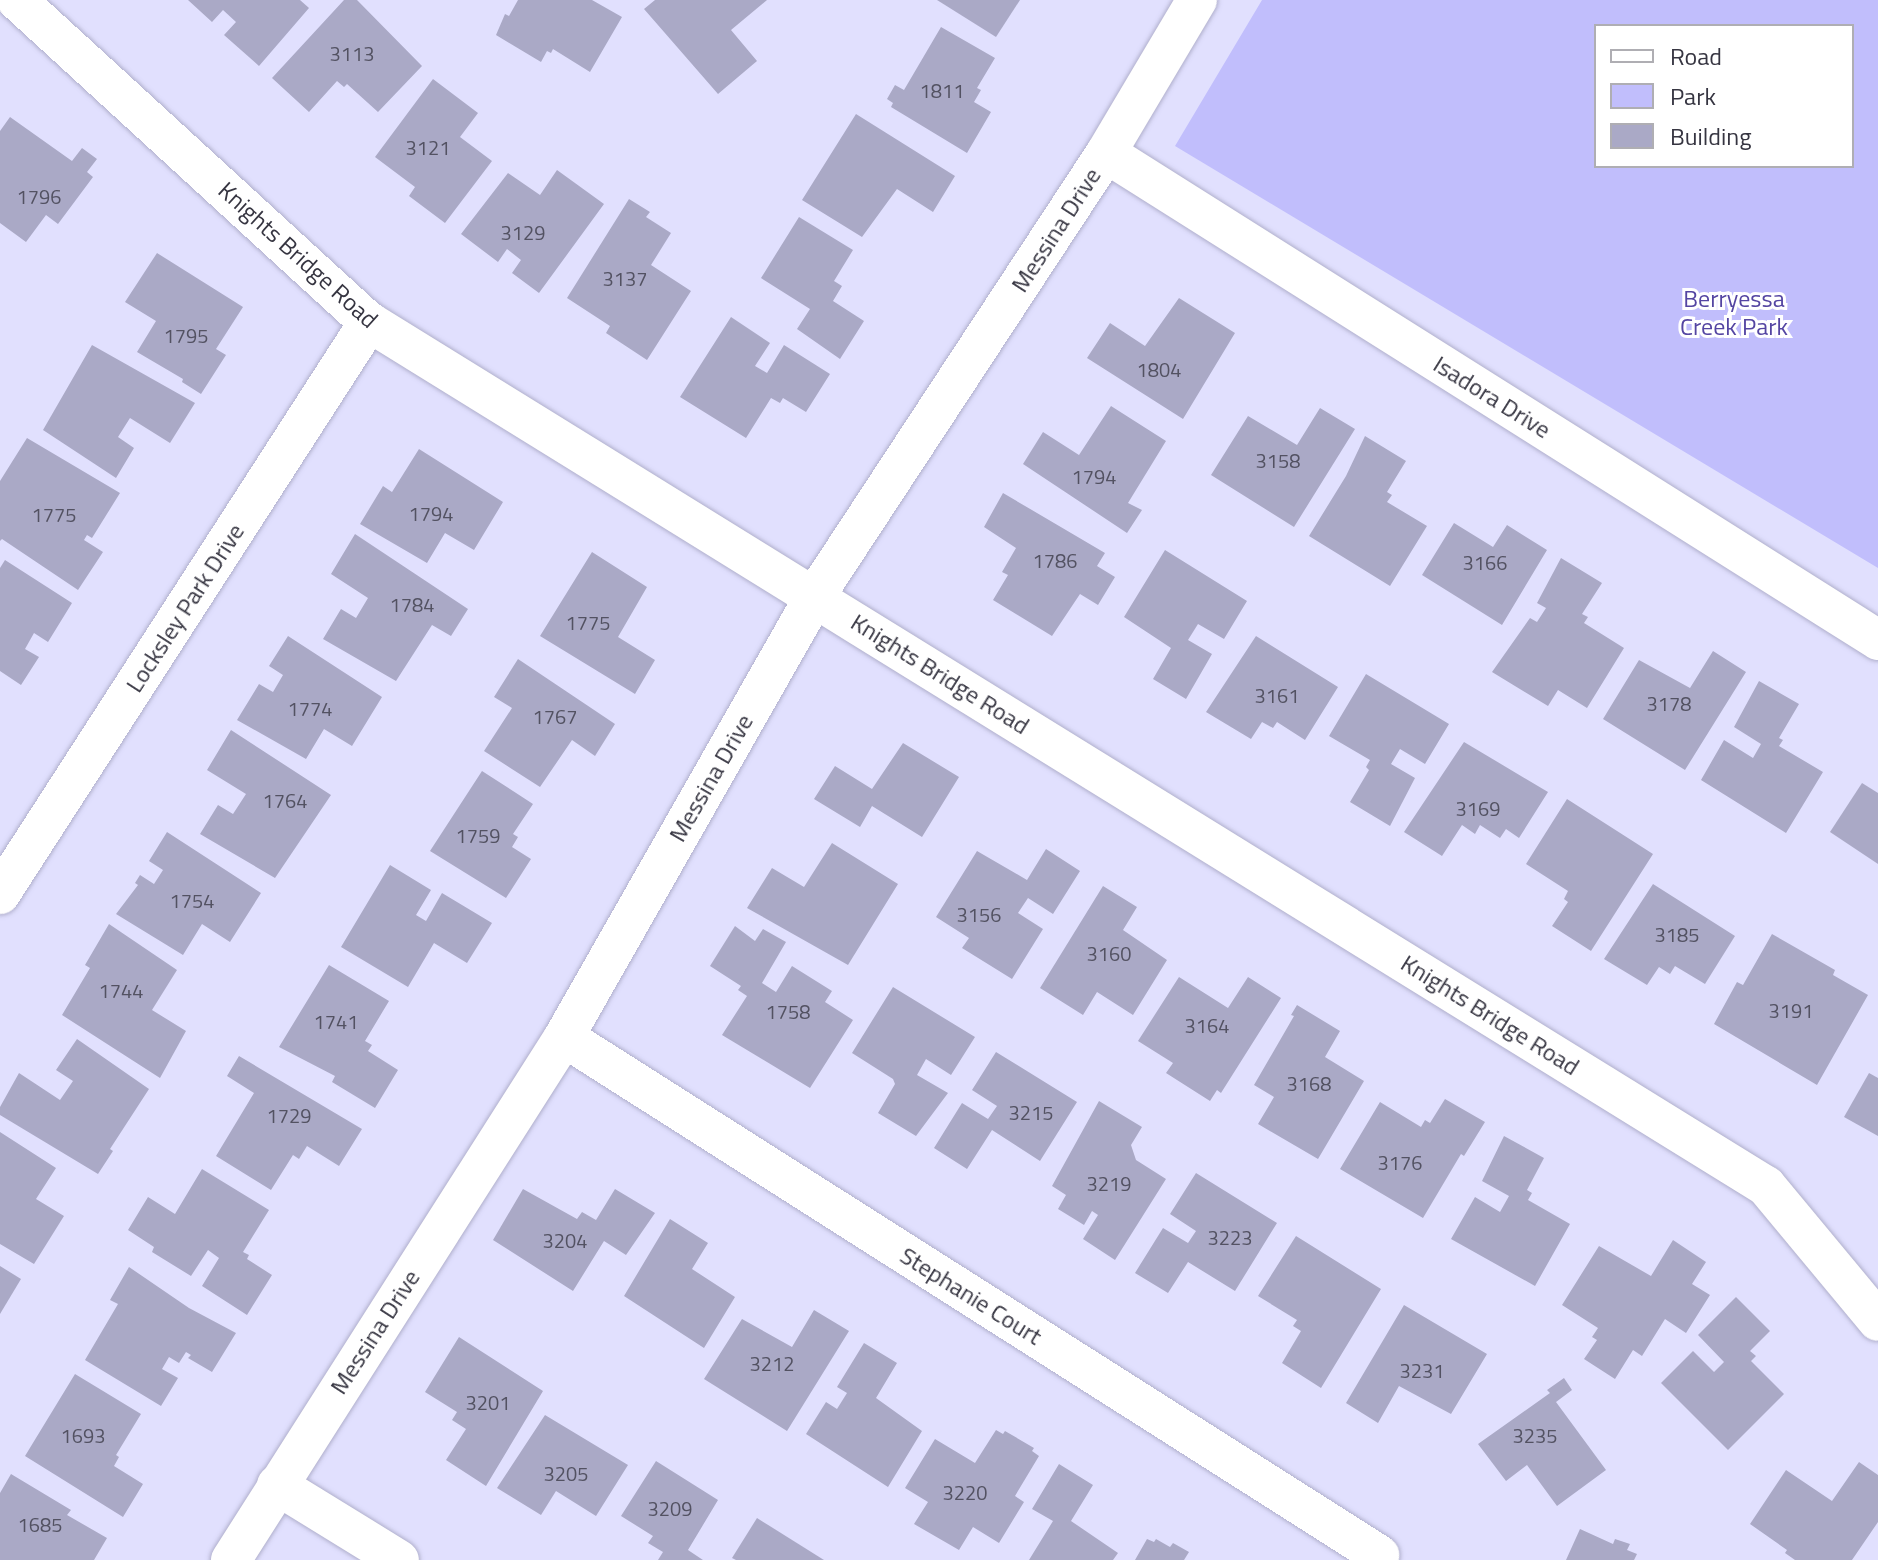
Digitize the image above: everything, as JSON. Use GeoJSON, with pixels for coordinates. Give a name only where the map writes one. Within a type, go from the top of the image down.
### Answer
{"type":"FeatureCollection","features":[{"type":"Feature","properties":{"kind":"street","name":"Knights Bridge Road"},"geometry":{"type":"LineString","coordinates":[[17,0],[369,322],[1766,1186],[1878,1321]]}},
{"type":"Feature","properties":{"kind":"street","name":"Messina Drive"},"geometry":{"type":"LineString","coordinates":[[231,1560],[564,1037],[815,596],[1106,153],[1197,0]]}},
{"type":"Feature","properties":{"kind":"street","name":"Isadora Drive"},"geometry":{"type":"LineString","coordinates":[[1106,153],[1878,640]]}},
{"type":"Feature","properties":{"kind":"street","name":"Locksley Park Drive"},"geometry":{"type":"LineString","coordinates":[[0,894],[369,322]]}},
{"type":"Feature","properties":{"kind":"street","name":"Stephanie Court"},"geometry":{"type":"LineString","coordinates":[[564,1037],[1379,1555]]}},
{"type":"Feature","properties":{"kind":"street"},"geometry":{"type":"LineString","coordinates":[[277,1485],[399,1560]]}},
{"type":"Feature","properties":{"kind":"green space","name":"Berryessa Creek Park"},"geometry":{"type":"Polygon","coordinates":[[[1262,0],[1878,0],[1878,568],[1175,146],[1262,0]]]}},
{"type":"Feature","properties":{"kind":"building"},"geometry":{"type":"Polygon","coordinates":[[[188,0],[300,0],[309,8],[259,66],[224,35],[236,22],[223,10],[212,22],[188,0]]]}},
{"type":"Feature","properties":{"kind":"building"},"geometry":{"type":"Polygon","coordinates":[[[344,0],[357,0],[422,66],[378,112],[347,84],[344,87],[337,81],[309,112],[272,78],[344,0]]]}},
{"type":"Feature","properties":{"kind":"building"},"geometry":{"type":"Polygon","coordinates":[[[518,0],[592,0],[622,17],[590,72],[553,49],[551,53],[547,51],[541,62],[496,35],[505,14],[509,16],[518,0]]]}},
{"type":"Feature","properties":{"kind":"building"},"geometry":{"type":"Polygon","coordinates":[[[655,0],[767,0],[731,30],[757,61],[718,94],[644,9],[655,0]]]}},
{"type":"Feature","properties":{"kind":"building"},"geometry":{"type":"Polygon","coordinates":[[[937,0],[1020,0],[996,37],[937,0]]]}},
{"type":"Feature","properties":{"kind":"building"},"geometry":{"type":"Polygon","coordinates":[[[941,27],[995,58],[977,88],[981,90],[974,102],[991,112],[967,153],[891,107],[893,103],[887,99],[895,85],[904,90],[941,27]]]}},
{"type":"Feature","properties":{"kind":"building"},"geometry":{"type":"Polygon","coordinates":[[[433,79],[478,113],[460,137],[492,161],[445,223],[409,196],[415,187],[375,157],[433,79]]]}},
{"type":"Feature","properties":{"kind":"building"},"geometry":{"type":"Polygon","coordinates":[[[856,114],[955,176],[933,212],[897,189],[862,237],[802,200],[856,114]]]}},
{"type":"Feature","properties":{"kind":"building"},"geometry":{"type":"Polygon","coordinates":[[[10,117],[72,161],[82,148],[97,159],[87,172],[93,177],[58,224],[46,215],[26,242],[0,223],[0,131],[10,117]]]}},
{"type":"Feature","properties":{"kind":"building"},"geometry":{"type":"Polygon","coordinates":[[[557,170],[604,204],[539,293],[512,273],[521,260],[507,249],[498,262],[461,234],[508,173],[540,195],[557,170]]]}},
{"type":"Feature","properties":{"kind":"building"},"geometry":{"type":"Polygon","coordinates":[[[629,199],[650,212],[646,217],[671,233],[651,265],[691,291],[647,360],[606,333],[610,326],[567,298],[629,199]]]}},
{"type":"Feature","properties":{"kind":"building"},"geometry":{"type":"Polygon","coordinates":[[[799,217],[853,250],[834,281],[842,286],[833,301],[864,321],[840,359],[797,329],[810,309],[761,278],[799,217]]]}},
{"type":"Feature","properties":{"kind":"building"},"geometry":{"type":"Polygon","coordinates":[[[157,253],[243,307],[216,349],[226,355],[201,394],[182,382],[183,379],[137,352],[156,321],[125,302],[157,253]]]}},
{"type":"Feature","properties":{"kind":"building"},"geometry":{"type":"Polygon","coordinates":[[[1179,298],[1235,333],[1183,419],[1087,358],[1110,323],[1145,346],[1179,298]]]}},
{"type":"Feature","properties":{"kind":"building"},"geometry":{"type":"Polygon","coordinates":[[[731,317],[770,343],[755,366],[767,373],[784,345],[830,374],[806,412],[783,398],[780,403],[771,398],[746,438],[680,397],[731,317]]]}},
{"type":"Feature","properties":{"kind":"building"},"geometry":{"type":"Polygon","coordinates":[[[92,345],[195,403],[170,443],[130,418],[118,437],[134,448],[116,478],[43,430],[92,345]]]}},
{"type":"Feature","properties":{"kind":"building"},"geometry":{"type":"Polygon","coordinates":[[[1111,406],[1166,441],[1128,503],[1142,510],[1127,533],[1023,464],[1043,432],[1079,455],[1111,406]]]}},
{"type":"Feature","properties":{"kind":"building"},"geometry":{"type":"Polygon","coordinates":[[[1320,408],[1355,429],[1294,527],[1211,475],[1248,416],[1297,445],[1320,408]]]}},
{"type":"Feature","properties":{"kind":"building"},"geometry":{"type":"Polygon","coordinates":[[[1365,436],[1406,461],[1387,492],[1392,495],[1387,502],[1427,526],[1390,586],[1309,536],[1346,476],[1365,436]]]}},
{"type":"Feature","properties":{"kind":"building"},"geometry":{"type":"Polygon","coordinates":[[[27,438],[120,493],[92,538],[87,535],[84,540],[103,552],[78,590],[2,539],[0,541],[0,481],[27,438]]]}},
{"type":"Feature","properties":{"kind":"building"},"geometry":{"type":"Polygon","coordinates":[[[419,449],[503,502],[474,550],[445,533],[427,563],[360,524],[383,486],[392,492],[419,449]]]}},
{"type":"Feature","properties":{"kind":"building"},"geometry":{"type":"Polygon","coordinates":[[[1003,493],[1105,553],[1097,566],[1115,577],[1098,605],[1080,594],[1052,636],[993,600],[1008,575],[1002,572],[1016,548],[984,527],[1003,493]]]}},
{"type":"Feature","properties":{"kind":"building"},"geometry":{"type":"Polygon","coordinates":[[[1454,523],[1493,547],[1507,525],[1547,550],[1502,625],[1422,575],[1454,523]]]}},
{"type":"Feature","properties":{"kind":"building"},"geometry":{"type":"Polygon","coordinates":[[[355,534],[468,609],[451,636],[432,625],[396,681],[323,639],[341,609],[356,618],[368,598],[331,574],[355,534]]]}},
{"type":"Feature","properties":{"kind":"building"},"geometry":{"type":"Polygon","coordinates":[[[1165,550],[1247,601],[1224,639],[1198,624],[1188,640],[1212,654],[1186,699],[1153,679],[1171,648],[1124,617],[1165,550]]]}},
{"type":"Feature","properties":{"kind":"building"},"geometry":{"type":"Polygon","coordinates":[[[592,552],[647,587],[618,637],[655,660],[635,694],[540,636],[592,552]]]}},
{"type":"Feature","properties":{"kind":"building"},"geometry":{"type":"Polygon","coordinates":[[[1561,558],[1602,583],[1582,614],[1588,617],[1584,623],[1624,648],[1587,708],[1558,690],[1548,706],[1492,672],[1530,618],[1537,622],[1546,608],[1537,603],[1561,558]]]}},
{"type":"Feature","properties":{"kind":"building"},"geometry":{"type":"Polygon","coordinates":[[[5,560],[72,603],[48,642],[34,633],[25,649],[39,657],[21,685],[0,671],[0,568],[5,560]]]}},
{"type":"Feature","properties":{"kind":"building"},"geometry":{"type":"Polygon","coordinates":[[[288,636],[382,697],[352,746],[324,729],[306,759],[237,720],[259,684],[273,692],[283,675],[269,666],[288,636]]]}},
{"type":"Feature","properties":{"kind":"building"},"geometry":{"type":"Polygon","coordinates":[[[1256,636],[1338,687],[1305,740],[1277,722],[1273,728],[1262,722],[1251,739],[1206,712],[1256,636]]]}},
{"type":"Feature","properties":{"kind":"building"},"geometry":{"type":"Polygon","coordinates":[[[1713,651],[1746,672],[1685,770],[1603,719],[1639,660],[1690,688],[1713,651]]]}},
{"type":"Feature","properties":{"kind":"building"},"geometry":{"type":"Polygon","coordinates":[[[518,659],[615,724],[595,756],[572,740],[540,787],[484,751],[512,708],[494,697],[518,659]]]}},
{"type":"Feature","properties":{"kind":"building"},"geometry":{"type":"Polygon","coordinates":[[[1366,674],[1449,724],[1425,764],[1400,749],[1391,764],[1415,778],[1390,826],[1350,802],[1369,770],[1366,767],[1370,760],[1329,736],[1366,674]]]}},
{"type":"Feature","properties":{"kind":"building"},"geometry":{"type":"Polygon","coordinates":[[[1759,681],[1799,704],[1779,738],[1783,740],[1779,746],[1823,772],[1786,833],[1701,780],[1724,740],[1753,758],[1761,744],[1734,727],[1759,681]]]}},
{"type":"Feature","properties":{"kind":"building"},"geometry":{"type":"Polygon","coordinates":[[[231,730],[331,795],[275,878],[200,834],[218,805],[233,814],[246,794],[207,770],[231,730]]]}},
{"type":"Feature","properties":{"kind":"building"},"geometry":{"type":"Polygon","coordinates":[[[1464,742],[1548,792],[1519,838],[1506,829],[1500,838],[1480,825],[1475,834],[1462,825],[1442,856],[1404,832],[1464,742]]]}},
{"type":"Feature","properties":{"kind":"building"},"geometry":{"type":"Polygon","coordinates":[[[903,743],[959,777],[922,837],[872,806],[860,827],[814,799],[835,766],[872,789],[903,743]]]}},
{"type":"Feature","properties":{"kind":"building"},"geometry":{"type":"Polygon","coordinates":[[[482,771],[533,804],[513,834],[518,837],[512,847],[531,859],[506,898],[430,851],[482,771]]]}},
{"type":"Feature","properties":{"kind":"building"},"geometry":{"type":"Polygon","coordinates":[[[1862,783],[1878,793],[1878,864],[1830,832],[1862,783]]]}},
{"type":"Feature","properties":{"kind":"building"},"geometry":{"type":"Polygon","coordinates":[[[1567,799],[1653,854],[1591,951],[1552,926],[1568,902],[1564,899],[1568,891],[1526,864],[1567,799]]]}},
{"type":"Feature","properties":{"kind":"building"},"geometry":{"type":"Polygon","coordinates":[[[167,832],[261,893],[230,942],[202,924],[183,955],[116,914],[138,885],[135,883],[140,875],[154,884],[163,870],[149,861],[167,832]]]}},
{"type":"Feature","properties":{"kind":"building"},"geometry":{"type":"Polygon","coordinates":[[[832,843],[898,884],[848,965],[747,908],[772,868],[804,887],[832,843]]]}},
{"type":"Feature","properties":{"kind":"building"},"geometry":{"type":"Polygon","coordinates":[[[1046,849],[1080,871],[1053,914],[1028,898],[1018,913],[1043,929],[1012,979],[962,948],[969,938],[936,917],[977,851],[1027,880],[1046,849]]]}},
{"type":"Feature","properties":{"kind":"building"},"geometry":{"type":"Polygon","coordinates":[[[390,865],[431,890],[416,915],[426,921],[442,893],[492,923],[467,963],[434,943],[408,987],[341,947],[390,865]]]}},
{"type":"Feature","properties":{"kind":"building"},"geometry":{"type":"Polygon","coordinates":[[[1653,884],[1735,936],[1705,984],[1675,966],[1670,974],[1659,967],[1647,985],[1604,959],[1653,884]]]}},
{"type":"Feature","properties":{"kind":"building"},"geometry":{"type":"Polygon","coordinates":[[[1103,886],[1137,907],[1123,930],[1167,960],[1133,1015],[1097,992],[1083,1015],[1040,988],[1103,886]]]}},
{"type":"Feature","properties":{"kind":"building"},"geometry":{"type":"Polygon","coordinates":[[[109,924],[177,970],[152,1010],[186,1031],[160,1078],[62,1015],[90,968],[85,965],[109,924]]]}},
{"type":"Feature","properties":{"kind":"building"},"geometry":{"type":"Polygon","coordinates":[[[735,926],[755,941],[763,929],[786,942],[762,983],[776,992],[792,966],[832,991],[825,1002],[853,1020],[810,1088],[722,1035],[747,996],[738,990],[741,986],[710,966],[735,926]]]}},
{"type":"Feature","properties":{"kind":"building"},"geometry":{"type":"Polygon","coordinates":[[[1772,934],[1835,970],[1833,975],[1868,995],[1817,1085],[1714,1024],[1737,982],[1743,985],[1772,934]]]}},
{"type":"Feature","properties":{"kind":"building"},"geometry":{"type":"Polygon","coordinates":[[[329,965],[389,1001],[365,1041],[372,1045],[368,1051],[398,1070],[375,1108],[332,1082],[335,1076],[279,1047],[329,965]]]}},
{"type":"Feature","properties":{"kind":"building"},"geometry":{"type":"Polygon","coordinates":[[[1179,977],[1228,1008],[1248,977],[1281,998],[1221,1093],[1217,1090],[1210,1101],[1166,1073],[1173,1063],[1138,1041],[1179,977]]]}},
{"type":"Feature","properties":{"kind":"building"},"geometry":{"type":"Polygon","coordinates":[[[893,987],[975,1037],[951,1075],[926,1059],[917,1075],[948,1093],[916,1136],[878,1113],[895,1084],[893,1079],[852,1053],[893,987]]]}},
{"type":"Feature","properties":{"kind":"building"},"geometry":{"type":"Polygon","coordinates":[[[1297,1005],[1340,1031],[1325,1057],[1364,1081],[1318,1159],[1258,1124],[1274,1097],[1254,1085],[1294,1016],[1291,1015],[1297,1005]]]}},
{"type":"Feature","properties":{"kind":"building"},"geometry":{"type":"Polygon","coordinates":[[[77,1039],[149,1089],[110,1149],[113,1151],[98,1174],[0,1115],[0,1107],[19,1073],[60,1100],[73,1081],[56,1070],[77,1039]]]}},
{"type":"Feature","properties":{"kind":"building"},"geometry":{"type":"Polygon","coordinates":[[[996,1052],[1077,1102],[1040,1161],[992,1130],[967,1169],[934,1148],[962,1103],[988,1119],[997,1106],[972,1090],[996,1052]]]}},
{"type":"Feature","properties":{"kind":"building"},"geometry":{"type":"Polygon","coordinates":[[[239,1056],[362,1129],[339,1166],[307,1146],[299,1159],[293,1155],[271,1190],[216,1156],[254,1093],[227,1076],[239,1056]]]}},
{"type":"Feature","properties":{"kind":"building"},"geometry":{"type":"Polygon","coordinates":[[[1869,1073],[1878,1078],[1878,1136],[1844,1117],[1869,1073]]]}},
{"type":"Feature","properties":{"kind":"building"},"geometry":{"type":"Polygon","coordinates":[[[1445,1099],[1485,1122],[1464,1156],[1461,1154],[1423,1218],[1340,1169],[1380,1102],[1421,1127],[1425,1120],[1430,1123],[1445,1099]]]}},
{"type":"Feature","properties":{"kind":"building"},"geometry":{"type":"Polygon","coordinates":[[[1099,1101],[1142,1127],[1131,1145],[1136,1160],[1166,1179],[1115,1260],[1083,1239],[1098,1215],[1092,1211],[1084,1225],[1058,1209],[1066,1195],[1052,1186],[1099,1101]]]}},
{"type":"Feature","properties":{"kind":"building"},"geometry":{"type":"Polygon","coordinates":[[[0,1132],[56,1168],[36,1199],[64,1216],[34,1264],[0,1244],[0,1132]]]}},
{"type":"Feature","properties":{"kind":"building"},"geometry":{"type":"Polygon","coordinates":[[[1504,1136],[1544,1158],[1527,1190],[1532,1193],[1528,1200],[1570,1224],[1535,1286],[1451,1239],[1475,1197],[1500,1212],[1509,1196],[1482,1181],[1504,1136]]]}},
{"type":"Feature","properties":{"kind":"building"},"geometry":{"type":"Polygon","coordinates":[[[202,1169],[269,1210],[243,1252],[249,1255],[247,1259],[272,1275],[247,1315],[202,1286],[219,1258],[208,1250],[191,1276],[152,1252],[154,1247],[128,1230],[148,1197],[175,1214],[202,1169]]]}},
{"type":"Feature","properties":{"kind":"building"},"geometry":{"type":"Polygon","coordinates":[[[1196,1173],[1277,1223],[1235,1291],[1188,1262],[1168,1293],[1135,1273],[1163,1228],[1188,1243],[1196,1231],[1170,1214],[1196,1173]]]}},
{"type":"Feature","properties":{"kind":"building"},"geometry":{"type":"Polygon","coordinates":[[[523,1189],[577,1219],[582,1212],[596,1220],[615,1189],[655,1213],[626,1255],[604,1241],[573,1291],[493,1240],[523,1189]]]}},
{"type":"Feature","properties":{"kind":"building"},"geometry":{"type":"Polygon","coordinates":[[[670,1219],[708,1243],[692,1269],[735,1297],[704,1348],[624,1296],[670,1219]]]}},
{"type":"Feature","properties":{"kind":"building"},"geometry":{"type":"Polygon","coordinates":[[[1296,1236],[1381,1289],[1321,1388],[1282,1363],[1301,1331],[1293,1326],[1297,1320],[1258,1296],[1296,1236]]]}},
{"type":"Feature","properties":{"kind":"building"},"geometry":{"type":"Polygon","coordinates":[[[1673,1240],[1706,1262],[1692,1284],[1710,1295],[1686,1333],[1665,1319],[1642,1356],[1633,1350],[1615,1379],[1584,1359],[1597,1340],[1592,1337],[1598,1328],[1562,1305],[1599,1246],[1651,1276],[1673,1240]]]}},
{"type":"Feature","properties":{"kind":"building"},"geometry":{"type":"Polygon","coordinates":[[[0,1266],[21,1279],[0,1314],[0,1266]]]}},
{"type":"Feature","properties":{"kind":"building"},"geometry":{"type":"Polygon","coordinates":[[[129,1267],[189,1308],[236,1333],[212,1372],[188,1358],[191,1355],[186,1352],[179,1363],[169,1357],[162,1369],[178,1378],[161,1406],[85,1360],[118,1304],[110,1300],[129,1267]]]}},
{"type":"Feature","properties":{"kind":"building"},"geometry":{"type":"Polygon","coordinates":[[[1736,1297],[1770,1331],[1750,1351],[1756,1356],[1751,1361],[1784,1394],[1728,1450],[1661,1383],[1693,1351],[1714,1372],[1724,1362],[1698,1335],[1736,1297]]]}},
{"type":"Feature","properties":{"kind":"building"},"geometry":{"type":"Polygon","coordinates":[[[1404,1305],[1487,1354],[1451,1414],[1399,1386],[1378,1423],[1346,1403],[1404,1305]]]}},
{"type":"Feature","properties":{"kind":"building"},"geometry":{"type":"Polygon","coordinates":[[[814,1310],[849,1331],[787,1431],[704,1379],[742,1319],[792,1347],[814,1310]]]}},
{"type":"Feature","properties":{"kind":"building"},"geometry":{"type":"Polygon","coordinates":[[[459,1337],[543,1391],[486,1486],[446,1460],[466,1429],[452,1420],[457,1412],[425,1392],[459,1337]]]}},
{"type":"Feature","properties":{"kind":"building"},"geometry":{"type":"Polygon","coordinates":[[[864,1343],[897,1363],[876,1398],[922,1431],[888,1487],[806,1434],[826,1402],[837,1409],[847,1393],[837,1387],[864,1343]]]}},
{"type":"Feature","properties":{"kind":"building"},"geometry":{"type":"Polygon","coordinates":[[[75,1374],[141,1414],[116,1455],[119,1457],[114,1466],[143,1484],[123,1517],[25,1456],[75,1374]]]}},
{"type":"Feature","properties":{"kind":"building"},"geometry":{"type":"Polygon","coordinates":[[[1564,1378],[1572,1390],[1556,1402],[1606,1470],[1557,1506],[1527,1465],[1506,1481],[1478,1444],[1550,1393],[1547,1390],[1564,1378]]]}},
{"type":"Feature","properties":{"kind":"building"},"geometry":{"type":"Polygon","coordinates":[[[545,1415],[628,1465],[596,1516],[556,1491],[541,1515],[497,1488],[545,1415]]]}},
{"type":"Feature","properties":{"kind":"building"},"geometry":{"type":"Polygon","coordinates":[[[996,1430],[1003,1434],[1005,1431],[1034,1448],[1032,1451],[1039,1456],[1015,1496],[1024,1502],[999,1543],[973,1527],[959,1550],[914,1524],[928,1502],[905,1488],[935,1439],[975,1463],[996,1430]]]}},
{"type":"Feature","properties":{"kind":"building"},"geometry":{"type":"Polygon","coordinates":[[[656,1461],[718,1500],[688,1550],[703,1560],[658,1560],[663,1552],[648,1543],[653,1536],[621,1516],[656,1461]]]}},
{"type":"Feature","properties":{"kind":"building"},"geometry":{"type":"Polygon","coordinates":[[[1859,1462],[1878,1475],[1878,1522],[1852,1560],[1795,1560],[1785,1553],[1787,1550],[1750,1524],[1786,1470],[1832,1501],[1859,1462]]]}},
{"type":"Feature","properties":{"kind":"building"},"geometry":{"type":"Polygon","coordinates":[[[1059,1464],[1093,1485],[1071,1521],[1118,1553],[1113,1560],[1029,1560],[1053,1521],[1032,1509],[1059,1464]]]}},
{"type":"Feature","properties":{"kind":"building"},"geometry":{"type":"Polygon","coordinates":[[[11,1474],[71,1510],[67,1515],[107,1538],[94,1560],[0,1560],[0,1493],[11,1474]]]}},
{"type":"Feature","properties":{"kind":"building"},"geometry":{"type":"Polygon","coordinates":[[[757,1518],[824,1560],[732,1558],[757,1518]]]}},
{"type":"Feature","properties":{"kind":"building"},"geometry":{"type":"Polygon","coordinates":[[[1580,1529],[1613,1544],[1615,1539],[1630,1544],[1627,1550],[1637,1554],[1634,1560],[1566,1560],[1580,1529]]]}},
{"type":"Feature","properties":{"kind":"building"},"geometry":{"type":"Polygon","coordinates":[[[1147,1539],[1154,1542],[1156,1539],[1170,1547],[1173,1543],[1189,1552],[1184,1560],[1135,1560],[1147,1539]]]}}]}
